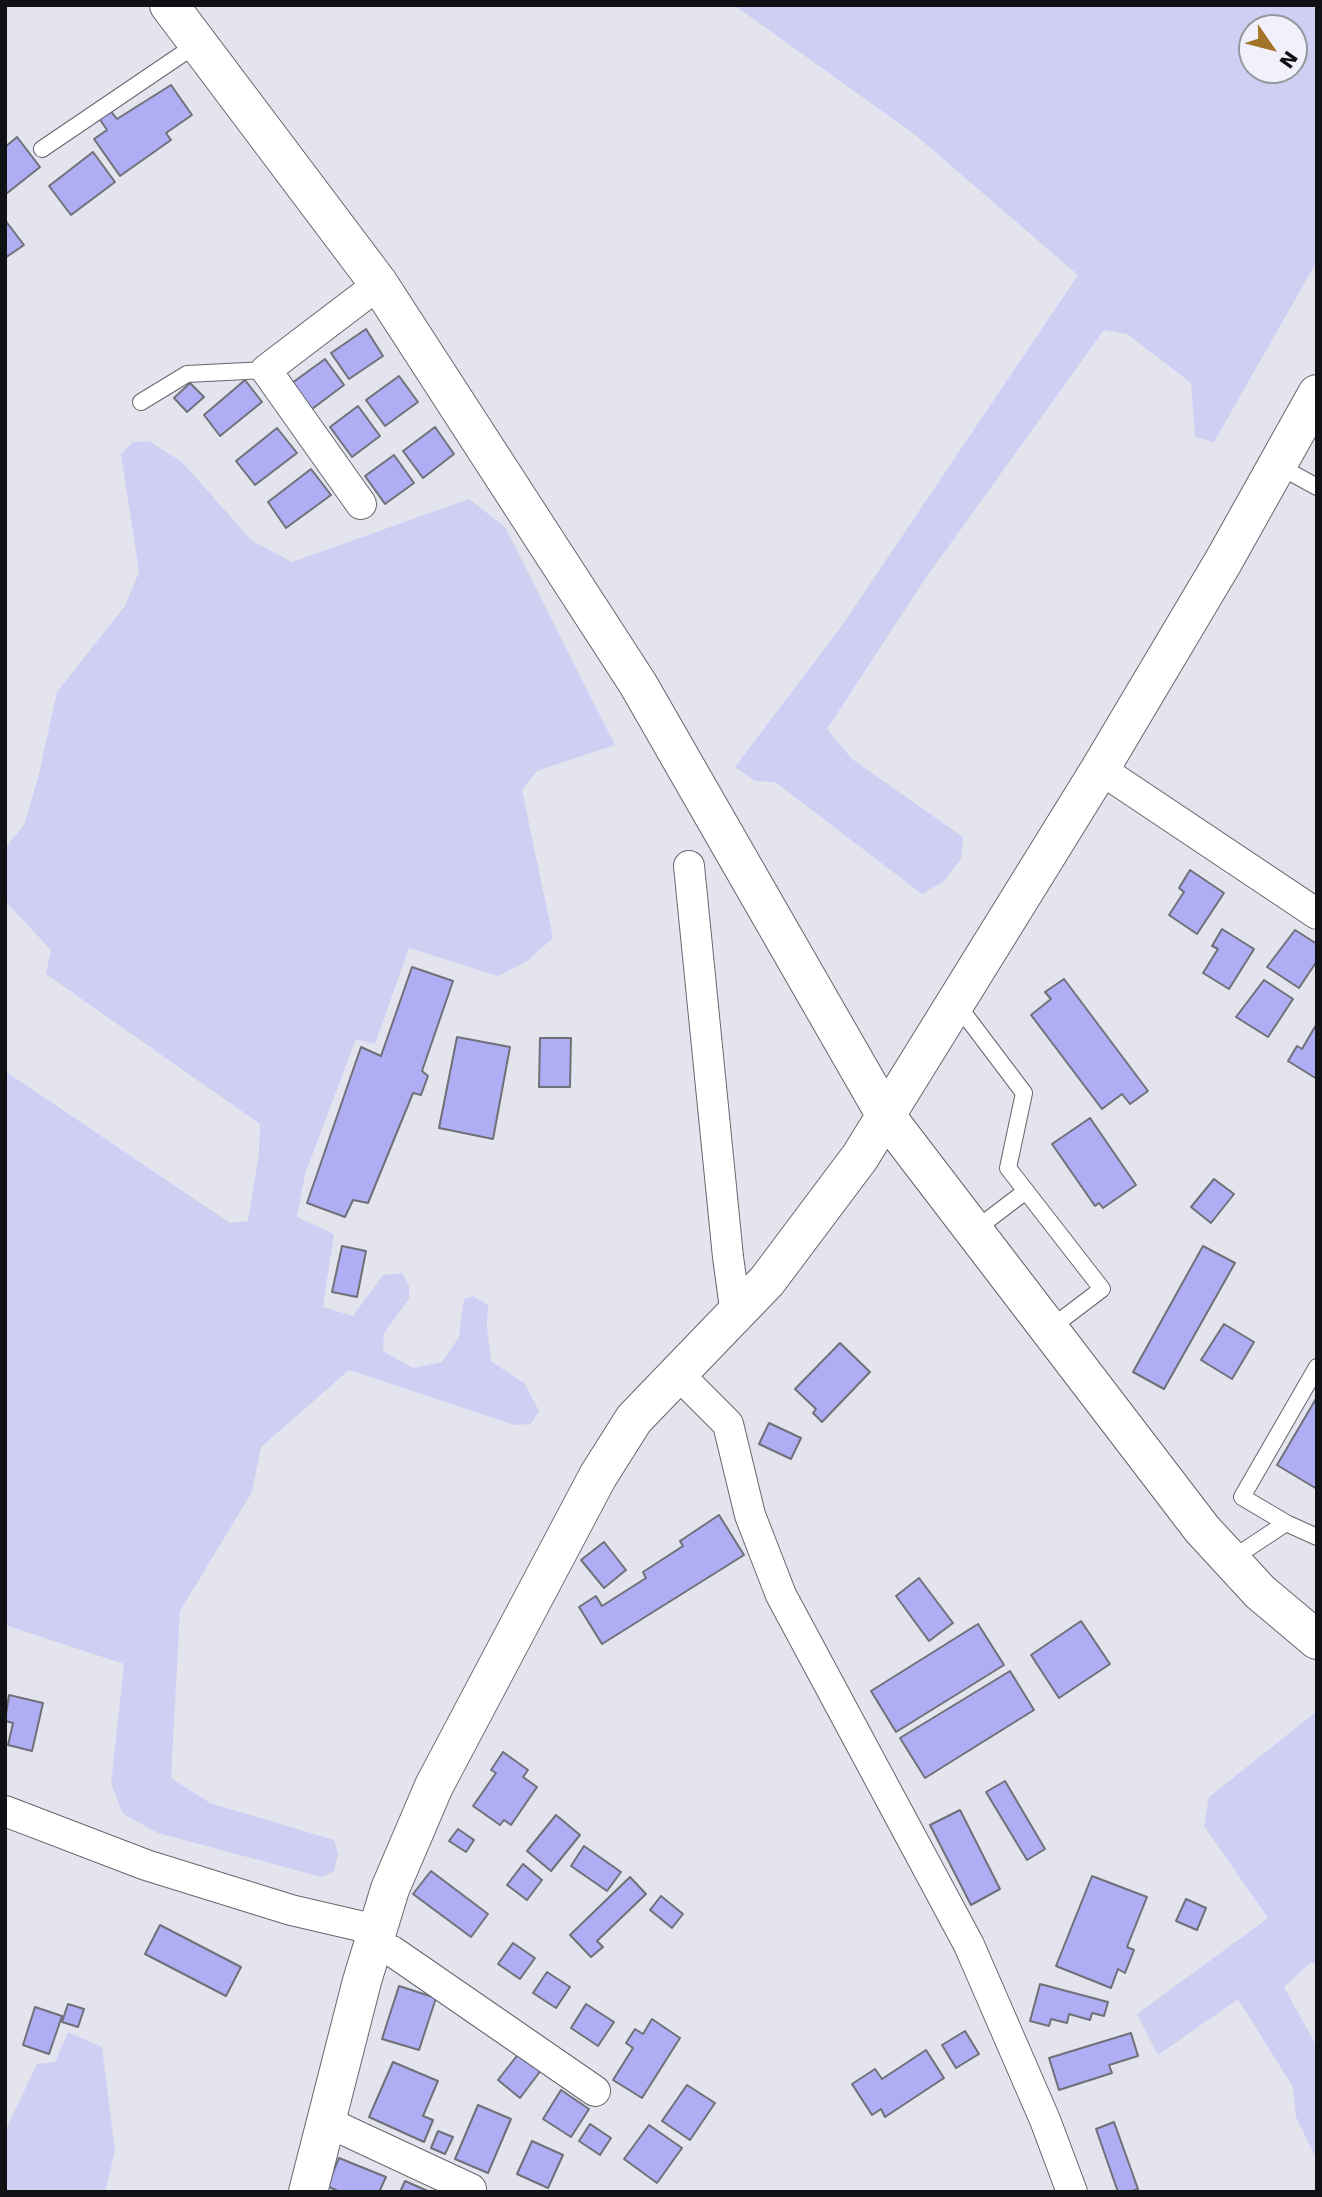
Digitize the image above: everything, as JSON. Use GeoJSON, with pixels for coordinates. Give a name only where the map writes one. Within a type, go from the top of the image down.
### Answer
{"type":"FeatureCollection","features":[{"type":"Feature","properties":{"kind":"street"},"geometry":{"type":"LineString","coordinates":[[169,5],[379,284],[638,684],[886,1116],[1140,1451],[1230,1560],[1260,1592],[1317,1640]]}},
{"type":"Feature","properties":{"kind":"street"},"geometry":{"type":"LineString","coordinates":[[361,504],[266,370],[379,284]]}},
{"type":"Feature","properties":{"kind":"street"},"geometry":{"type":"LineString","coordinates":[[308,2192],[374,1938],[390,1889],[434,1786],[557,1549],[634,1419],[736,1315],[799,1241],[860,1157],[1100,769],[1317,394]]}},
{"type":"Feature","properties":{"kind":"street"},"geometry":{"type":"LineString","coordinates":[[1100,769],[1317,914]]}},
{"type":"Feature","properties":{"kind":"street"},"geometry":{"type":"LineString","coordinates":[[689,866],[736,1315]]}},
{"type":"Feature","properties":{"kind":"street"},"geometry":{"type":"LineString","coordinates":[[678,1374],[728,1424],[750,1515],[781,1595],[969,1945],[1045,2120],[1072,2192]]}},
{"type":"Feature","properties":{"kind":"street"},"geometry":{"type":"LineString","coordinates":[[5,1811],[146,1865],[374,1938],[595,2091]]}},
{"type":"Feature","properties":{"kind":"street"},"geometry":{"type":"LineString","coordinates":[[326,2121],[471,2189]]}},
{"type":"Feature","properties":{"kind":"lane"},"geometry":{"type":"LineString","coordinates":[[42,149],[197,44]]}},
{"type":"Feature","properties":{"kind":"lane"},"geometry":{"type":"LineString","coordinates":[[141,402],[187,374],[266,370]]}},
{"type":"Feature","properties":{"kind":"lane"},"geometry":{"type":"LineString","coordinates":[[1277,465],[1317,487]]}},
{"type":"Feature","properties":{"kind":"lane"},"geometry":{"type":"LineString","coordinates":[[956,1003],[1024,1093],[1008,1168],[1102,1289],[1047,1330]]}},
{"type":"Feature","properties":{"kind":"lane"},"geometry":{"type":"LineString","coordinates":[[972,1232],[1026,1191]]}},
{"type":"Feature","properties":{"kind":"lane"},"geometry":{"type":"LineString","coordinates":[[1317,1367],[1242,1497],[1286,1523],[1317,1537]]}},
{"type":"Feature","properties":{"kind":"lane"},"geometry":{"type":"LineString","coordinates":[[1230,1560],[1286,1523]]}},
{"type":"Feature","properties":{"kind":"shaded area"},"geometry":{"type":"Polygon","coordinates":[[[734,5],[1317,5],[1317,261],[1214,442],[1195,437],[1191,383],[1127,334],[1104,330],[925,579],[827,729],[852,759],[963,837],[961,859],[944,881],[922,894],[775,782],[755,781],[735,767],[843,624],[1078,275],[914,134],[734,5]]]}},
{"type":"Feature","properties":{"kind":"shaded area"},"geometry":{"type":"Polygon","coordinates":[[[149,441],[182,462],[252,541],[292,562],[469,499],[505,527],[615,745],[537,771],[522,790],[553,938],[527,961],[498,976],[409,948],[375,1044],[356,1039],[305,1174],[297,1217],[334,1234],[323,1307],[353,1316],[383,1275],[402,1273],[409,1286],[409,1299],[384,1333],[383,1351],[413,1368],[442,1362],[459,1337],[464,1299],[473,1296],[488,1305],[487,1327],[491,1361],[525,1384],[539,1411],[531,1424],[514,1425],[349,1370],[261,1447],[252,1492],[180,1611],[171,1778],[210,1803],[334,1840],[338,1854],[334,1871],[322,1877],[158,1833],[123,1814],[111,1784],[124,1664],[5,1625],[5,1071],[230,1223],[248,1221],[259,1153],[260,1124],[46,974],[51,950],[5,901],[5,848],[24,825],[39,774],[57,692],[125,606],[139,572],[121,454],[133,442],[149,441]]]}},
{"type":"Feature","properties":{"kind":"shaded area"},"geometry":{"type":"Polygon","coordinates":[[[1317,1711],[1317,1963],[1310,1963],[1284,1987],[1317,2047],[1317,2160],[1296,2117],[1293,2087],[1238,1999],[1158,2055],[1137,2014],[1268,1918],[1204,1826],[1209,1797],[1317,1711]]]}},
{"type":"Feature","properties":{"kind":"shaded area"},"geometry":{"type":"Polygon","coordinates":[[[68,2032],[102,2047],[115,2151],[105,2192],[5,2192],[5,2131],[37,2064],[55,2062],[68,2032]]]}},
{"type":"Feature","properties":{"kind":"building"},"geometry":{"type":"Polygon","coordinates":[[[171,85],[192,115],[166,133],[171,140],[120,176],[94,139],[107,130],[99,118],[110,110],[117,119],[171,85]]]}},
{"type":"Feature","properties":{"kind":"building"},"geometry":{"type":"Polygon","coordinates":[[[17,137],[40,167],[6,194],[5,147],[17,137]]]}},
{"type":"Feature","properties":{"kind":"building"},"geometry":{"type":"Polygon","coordinates":[[[93,152],[115,182],[71,215],[49,186],[93,152]]]}},
{"type":"Feature","properties":{"kind":"building"},"geometry":{"type":"Polygon","coordinates":[[[5,220],[24,245],[5,258],[5,220]]]}},
{"type":"Feature","properties":{"kind":"building"},"geometry":{"type":"Polygon","coordinates":[[[366,329],[383,356],[349,379],[331,353],[366,329]]]}},
{"type":"Feature","properties":{"kind":"building"},"geometry":{"type":"Polygon","coordinates":[[[325,359],[344,385],[312,409],[292,383],[325,359]]]}},
{"type":"Feature","properties":{"kind":"building"},"geometry":{"type":"Polygon","coordinates":[[[399,376],[418,402],[385,426],[366,400],[399,376]]]}},
{"type":"Feature","properties":{"kind":"building"},"geometry":{"type":"Polygon","coordinates":[[[245,380],[262,402],[220,436],[204,415],[245,380]]]}},
{"type":"Feature","properties":{"kind":"building"},"geometry":{"type":"Polygon","coordinates":[[[190,383],[204,397],[187,412],[174,398],[190,383]]]}},
{"type":"Feature","properties":{"kind":"building"},"geometry":{"type":"Polygon","coordinates":[[[358,406],[380,436],[352,457],[330,427],[358,406]]]}},
{"type":"Feature","properties":{"kind":"building"},"geometry":{"type":"Polygon","coordinates":[[[435,427],[454,454],[423,478],[403,451],[435,427]]]}},
{"type":"Feature","properties":{"kind":"building"},"geometry":{"type":"Polygon","coordinates":[[[277,428],[297,453],[255,485],[236,461],[277,428]]]}},
{"type":"Feature","properties":{"kind":"building"},"geometry":{"type":"Polygon","coordinates":[[[394,455],[414,483],[385,504],[365,476],[394,455]]]}},
{"type":"Feature","properties":{"kind":"building"},"geometry":{"type":"Polygon","coordinates":[[[311,469],[331,495],[286,528],[268,502],[311,469]]]}},
{"type":"Feature","properties":{"kind":"building"},"geometry":{"type":"Polygon","coordinates":[[[1190,870],[1224,893],[1197,934],[1169,915],[1184,892],[1179,888],[1190,870]]]}},
{"type":"Feature","properties":{"kind":"building"},"geometry":{"type":"Polygon","coordinates":[[[1222,929],[1254,949],[1229,989],[1203,973],[1218,949],[1212,946],[1222,929]]]}},
{"type":"Feature","properties":{"kind":"building"},"geometry":{"type":"Polygon","coordinates":[[[1295,930],[1317,944],[1317,961],[1299,988],[1267,967],[1295,930]]]}},
{"type":"Feature","properties":{"kind":"building"},"geometry":{"type":"Polygon","coordinates":[[[412,967],[453,981],[422,1071],[428,1076],[421,1095],[413,1093],[368,1203],[353,1200],[345,1217],[307,1203],[361,1047],[381,1056],[412,967]]]}},
{"type":"Feature","properties":{"kind":"building"},"geometry":{"type":"Polygon","coordinates":[[[1064,979],[1148,1091],[1130,1104],[1122,1094],[1102,1109],[1031,1015],[1051,999],[1045,992],[1064,979]]]}},
{"type":"Feature","properties":{"kind":"building"},"geometry":{"type":"Polygon","coordinates":[[[1264,980],[1293,999],[1268,1037],[1236,1017],[1264,980]]]}},
{"type":"Feature","properties":{"kind":"building"},"geometry":{"type":"Polygon","coordinates":[[[1316,1025],[1317,1079],[1288,1061],[1297,1046],[1302,1049],[1316,1025]]]}},
{"type":"Feature","properties":{"kind":"building"},"geometry":{"type":"Polygon","coordinates":[[[457,1037],[510,1047],[493,1139],[439,1128],[457,1037]]]}},
{"type":"Feature","properties":{"kind":"building"},"geometry":{"type":"Polygon","coordinates":[[[540,1038],[571,1038],[570,1087],[539,1087],[540,1038]]]}},
{"type":"Feature","properties":{"kind":"building"},"geometry":{"type":"Polygon","coordinates":[[[1090,1118],[1136,1185],[1103,1208],[1099,1203],[1095,1206],[1052,1144],[1090,1118]]]}},
{"type":"Feature","properties":{"kind":"building"},"geometry":{"type":"Polygon","coordinates":[[[1214,1179],[1234,1194],[1211,1223],[1191,1207],[1214,1179]]]}},
{"type":"Feature","properties":{"kind":"building"},"geometry":{"type":"Polygon","coordinates":[[[342,1246],[366,1251],[357,1297],[332,1292],[342,1246]]]}},
{"type":"Feature","properties":{"kind":"building"},"geometry":{"type":"Polygon","coordinates":[[[1203,1246],[1235,1263],[1164,1389],[1133,1372],[1203,1246]]]}},
{"type":"Feature","properties":{"kind":"building"},"geometry":{"type":"Polygon","coordinates":[[[1224,1324],[1254,1342],[1232,1379],[1201,1360],[1224,1324]]]}},
{"type":"Feature","properties":{"kind":"building"},"geometry":{"type":"Polygon","coordinates":[[[840,1343],[870,1372],[822,1422],[813,1413],[816,1409],[795,1389],[840,1343]]]}},
{"type":"Feature","properties":{"kind":"building"},"geometry":{"type":"Polygon","coordinates":[[[1317,1397],[1317,1489],[1277,1465],[1317,1397]]]}},
{"type":"Feature","properties":{"kind":"building"},"geometry":{"type":"Polygon","coordinates":[[[769,1423],[801,1438],[791,1459],[759,1444],[769,1423]]]}},
{"type":"Feature","properties":{"kind":"building"},"geometry":{"type":"Polygon","coordinates":[[[719,1515],[744,1555],[602,1644],[579,1607],[596,1596],[602,1606],[646,1578],[643,1572],[683,1546],[680,1541],[719,1515]]]}},
{"type":"Feature","properties":{"kind":"building"},"geometry":{"type":"Polygon","coordinates":[[[604,1542],[626,1570],[604,1588],[581,1560],[604,1542]]]}},
{"type":"Feature","properties":{"kind":"building"},"geometry":{"type":"Polygon","coordinates":[[[919,1578],[953,1623],[929,1641],[896,1596],[919,1578]]]}},
{"type":"Feature","properties":{"kind":"building"},"geometry":{"type":"Polygon","coordinates":[[[1081,1621],[1110,1664],[1059,1698],[1031,1655],[1081,1621]]]}},
{"type":"Feature","properties":{"kind":"building"},"geometry":{"type":"Polygon","coordinates":[[[978,1624],[1004,1665],[896,1732],[871,1691],[978,1624]]]}},
{"type":"Feature","properties":{"kind":"building"},"geometry":{"type":"Polygon","coordinates":[[[1010,1671],[1034,1710],[925,1778],[900,1738],[1010,1671]]]}},
{"type":"Feature","properties":{"kind":"building"},"geometry":{"type":"Polygon","coordinates":[[[9,1695],[43,1703],[32,1751],[8,1745],[13,1723],[5,1721],[9,1695]]]}},
{"type":"Feature","properties":{"kind":"building"},"geometry":{"type":"Polygon","coordinates":[[[503,1752],[528,1770],[523,1777],[537,1787],[511,1825],[504,1820],[500,1825],[473,1806],[496,1773],[491,1770],[503,1752]]]}},
{"type":"Feature","properties":{"kind":"building"},"geometry":{"type":"Polygon","coordinates":[[[1005,1781],[1045,1849],[1027,1860],[986,1792],[1005,1781]]]}},
{"type":"Feature","properties":{"kind":"building"},"geometry":{"type":"Polygon","coordinates":[[[960,1810],[1000,1889],[971,1905],[930,1825],[960,1810]]]}},
{"type":"Feature","properties":{"kind":"building"},"geometry":{"type":"Polygon","coordinates":[[[556,1815],[580,1835],[551,1871],[527,1851],[556,1815]]]}},
{"type":"Feature","properties":{"kind":"building"},"geometry":{"type":"Polygon","coordinates":[[[458,1829],[474,1840],[466,1852],[449,1841],[458,1829]]]}},
{"type":"Feature","properties":{"kind":"building"},"geometry":{"type":"Polygon","coordinates":[[[584,1846],[621,1872],[607,1891],[571,1866],[584,1846]]]}},
{"type":"Feature","properties":{"kind":"building"},"geometry":{"type":"Polygon","coordinates":[[[523,1864],[542,1880],[527,1900],[507,1885],[523,1864]]]}},
{"type":"Feature","properties":{"kind":"building"},"geometry":{"type":"Polygon","coordinates":[[[431,1871],[488,1914],[471,1937],[413,1894],[431,1871]]]}},
{"type":"Feature","properties":{"kind":"building"},"geometry":{"type":"Polygon","coordinates":[[[1092,1876],[1147,1897],[1127,1947],[1134,1950],[1125,1973],[1118,1969],[1111,1988],[1056,1966],[1092,1876]]]}},
{"type":"Feature","properties":{"kind":"building"},"geometry":{"type":"Polygon","coordinates":[[[630,1877],[646,1894],[597,1941],[603,1947],[591,1957],[570,1935],[630,1877]]]}},
{"type":"Feature","properties":{"kind":"building"},"geometry":{"type":"Polygon","coordinates":[[[661,1896],[683,1914],[672,1928],[650,1910],[661,1896]]]}},
{"type":"Feature","properties":{"kind":"building"},"geometry":{"type":"Polygon","coordinates":[[[1186,1899],[1206,1908],[1197,1930],[1176,1921],[1186,1899]]]}},
{"type":"Feature","properties":{"kind":"building"},"geometry":{"type":"Polygon","coordinates":[[[160,1925],[241,1967],[226,1996],[145,1954],[160,1925]]]}},
{"type":"Feature","properties":{"kind":"building"},"geometry":{"type":"Polygon","coordinates":[[[513,1943],[535,1958],[520,1979],[498,1964],[513,1943]]]}},
{"type":"Feature","properties":{"kind":"building"},"geometry":{"type":"Polygon","coordinates":[[[547,1972],[570,1987],[556,2008],[533,1993],[547,1972]]]}},
{"type":"Feature","properties":{"kind":"building"},"geometry":{"type":"Polygon","coordinates":[[[1040,1984],[1108,2002],[1104,2016],[1092,2013],[1090,2020],[1069,2014],[1067,2023],[1051,2019],[1049,2026],[1030,2021],[1040,1984]]]}},
{"type":"Feature","properties":{"kind":"building"},"geometry":{"type":"Polygon","coordinates":[[[399,1986],[436,1998],[419,2050],[382,2039],[399,1986]]]}},
{"type":"Feature","properties":{"kind":"building"},"geometry":{"type":"Polygon","coordinates":[[[68,2004],[84,2009],[78,2027],[62,2022],[68,2004]]]}},
{"type":"Feature","properties":{"kind":"building"},"geometry":{"type":"Polygon","coordinates":[[[586,2004],[614,2022],[598,2046],[571,2028],[586,2004]]]}},
{"type":"Feature","properties":{"kind":"building"},"geometry":{"type":"Polygon","coordinates":[[[35,2007],[62,2016],[49,2054],[23,2045],[35,2007]]]}},
{"type":"Feature","properties":{"kind":"building"},"geometry":{"type":"Polygon","coordinates":[[[652,2019],[680,2038],[642,2098],[613,2080],[633,2048],[626,2043],[635,2029],[643,2034],[652,2019]]]}},
{"type":"Feature","properties":{"kind":"building"},"geometry":{"type":"Polygon","coordinates":[[[965,2031],[979,2054],[956,2068],[942,2045],[965,2031]]]}},
{"type":"Feature","properties":{"kind":"building"},"geometry":{"type":"Polygon","coordinates":[[[1131,2033],[1138,2056],[1109,2065],[1112,2073],[1059,2090],[1049,2058],[1131,2033]]]}},
{"type":"Feature","properties":{"kind":"building"},"geometry":{"type":"Polygon","coordinates":[[[523,2048],[545,2065],[520,2098],[498,2080],[523,2048]]]}},
{"type":"Feature","properties":{"kind":"building"},"geometry":{"type":"Polygon","coordinates":[[[926,2050],[944,2078],[885,2117],[881,2109],[872,2115],[852,2084],[875,2069],[882,2079],[926,2050]]]}},
{"type":"Feature","properties":{"kind":"building"},"geometry":{"type":"Polygon","coordinates":[[[393,2062],[438,2081],[423,2116],[433,2120],[424,2142],[369,2117],[393,2062]]]}},
{"type":"Feature","properties":{"kind":"building"},"geometry":{"type":"Polygon","coordinates":[[[687,2085],[715,2103],[690,2140],[662,2121],[687,2085]]]}},
{"type":"Feature","properties":{"kind":"building"},"geometry":{"type":"Polygon","coordinates":[[[561,2090],[589,2109],[571,2137],[543,2119],[561,2090]]]}},
{"type":"Feature","properties":{"kind":"building"},"geometry":{"type":"Polygon","coordinates":[[[478,2105],[511,2119],[488,2173],[455,2159],[478,2105]]]}},
{"type":"Feature","properties":{"kind":"building"},"geometry":{"type":"Polygon","coordinates":[[[1114,2122],[1138,2189],[1129,2192],[1118,2192],[1096,2129],[1114,2122]]]}},
{"type":"Feature","properties":{"kind":"building"},"geometry":{"type":"Polygon","coordinates":[[[590,2124],[611,2138],[600,2155],[579,2141],[590,2124]]]}},
{"type":"Feature","properties":{"kind":"building"},"geometry":{"type":"Polygon","coordinates":[[[649,2125],[682,2148],[657,2183],[624,2159],[649,2125]]]}},
{"type":"Feature","properties":{"kind":"building"},"geometry":{"type":"Polygon","coordinates":[[[438,2131],[453,2137],[445,2154],[431,2148],[438,2131]]]}},
{"type":"Feature","properties":{"kind":"building"},"geometry":{"type":"Polygon","coordinates":[[[532,2141],[563,2155],[548,2188],[517,2174],[532,2141]]]}},
{"type":"Feature","properties":{"kind":"building"},"geometry":{"type":"Polygon","coordinates":[[[339,2158],[386,2177],[379,2192],[340,2192],[327,2186],[339,2158]]]}},
{"type":"Feature","properties":{"kind":"building"},"geometry":{"type":"Polygon","coordinates":[[[405,2181],[430,2192],[400,2192],[405,2181]]]}}]}
